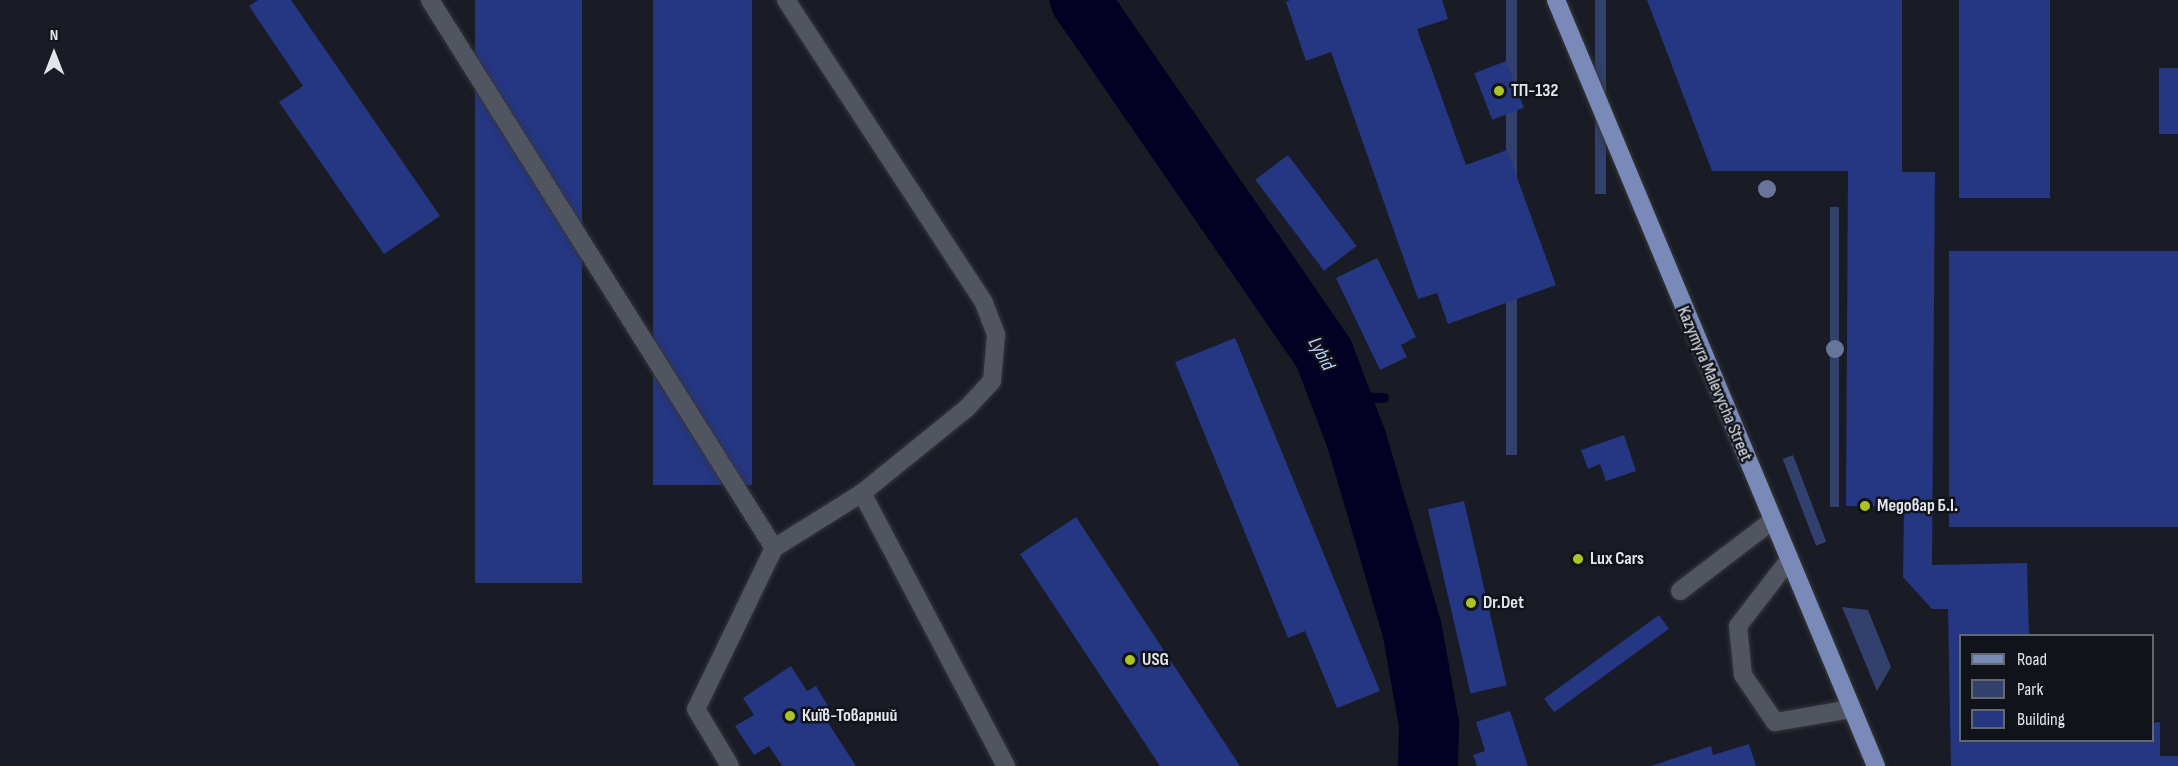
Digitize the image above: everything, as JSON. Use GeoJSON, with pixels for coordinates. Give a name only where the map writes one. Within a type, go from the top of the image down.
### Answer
{"type":"FeatureCollection","features":[{"type":"Feature","properties":{"kind":"main road","name":"Kazymyra Malevycha Street"},"geometry":{"type":"LineString","coordinates":[[1556,0],[1876,766]]}},
{"type":"Feature","properties":{"kind":"lane"},"geometry":{"type":"LineString","coordinates":[[430,0],[774,548]]}},
{"type":"Feature","properties":{"kind":"lane"},"geometry":{"type":"LineString","coordinates":[[730,766],[696,709],[774,548],[862,493],[967,408],[992,381],[996,335],[984,303],[786,0]]}},
{"type":"Feature","properties":{"kind":"lane"},"geometry":{"type":"LineString","coordinates":[[862,493],[1006,766]]}},
{"type":"Feature","properties":{"kind":"lane"},"geometry":{"type":"LineString","coordinates":[[1680,591],[1772,521]]}},
{"type":"Feature","properties":{"kind":"lane"},"geometry":{"type":"LineString","coordinates":[[1789,561],[1738,626],[1743,675],[1775,722],[1852,709]]}},
{"type":"Feature","properties":{"kind":"green space"},"geometry":{"type":"Polygon","coordinates":[[[1506,0],[1517,0],[1517,455],[1506,455],[1506,0]]]}},
{"type":"Feature","properties":{"kind":"green space"},"geometry":{"type":"Polygon","coordinates":[[[1595,0],[1606,0],[1606,194],[1595,194],[1595,0]]]}},
{"type":"Feature","properties":{"kind":"green space"},"geometry":{"type":"Polygon","coordinates":[[[1830,207],[1839,207],[1839,507],[1830,507],[1830,207]]]}},
{"type":"Feature","properties":{"kind":"green space"},"geometry":{"type":"Polygon","coordinates":[[[1793,455],[1826,542],[1816,546],[1783,459],[1793,455]]]}},
{"type":"Feature","properties":{"kind":"green space"},"geometry":{"type":"Polygon","coordinates":[[[1842,607],[1868,610],[1891,667],[1877,691],[1842,607]]]}},
{"type":"Feature","properties":{"kind":"building"},"geometry":{"type":"Polygon","coordinates":[[[258,0],[291,0],[440,216],[384,254],[279,102],[303,86],[249,6],[258,0]]]}},
{"type":"Feature","properties":{"kind":"building"},"geometry":{"type":"Polygon","coordinates":[[[475,0],[582,0],[582,583],[475,583],[475,0]]]}},
{"type":"Feature","properties":{"kind":"building"},"geometry":{"type":"Polygon","coordinates":[[[653,0],[752,0],[752,485],[653,485],[653,0]]]}},
{"type":"Feature","properties":{"kind":"building"},"geometry":{"type":"Polygon","coordinates":[[[1290,0],[1442,0],[1448,19],[1417,29],[1466,165],[1507,150],[1556,285],[1448,324],[1437,293],[1418,299],[1331,52],[1306,61],[1286,2],[1290,0]]]}},
{"type":"Feature","properties":{"kind":"building"},"geometry":{"type":"Polygon","coordinates":[[[1647,0],[1902,0],[1902,172],[1935,172],[1932,565],[2027,563],[2029,634],[1959,634],[1959,742],[2154,742],[2154,723],[2160,722],[2160,756],[2178,756],[2178,766],[1951,766],[1948,609],[1932,609],[1903,577],[1904,507],[1846,506],[1848,171],[1712,171],[1647,0]]]}},
{"type":"Feature","properties":{"kind":"building"},"geometry":{"type":"Polygon","coordinates":[[[1959,0],[2050,0],[2050,198],[1959,198],[1959,0]]]}},
{"type":"Feature","properties":{"kind":"building","name":"ТП-132"},"geometry":{"type":"Polygon","coordinates":[[[1506,61],[1524,108],[1492,120],[1474,73],[1506,61]]]}},
{"type":"Feature","properties":{"kind":"building"},"geometry":{"type":"Polygon","coordinates":[[[2159,68],[2178,68],[2178,134],[2159,134],[2159,68]]]}},
{"type":"Feature","properties":{"kind":"building"},"geometry":{"type":"Polygon","coordinates":[[[1288,155],[1357,246],[1324,271],[1255,180],[1288,155]]]}},
{"type":"Feature","properties":{"kind":"building"},"geometry":{"type":"Polygon","coordinates":[[[1949,251],[2178,251],[2178,527],[1949,527],[1949,251]]]}},
{"type":"Feature","properties":{"kind":"building"},"geometry":{"type":"Polygon","coordinates":[[[1377,258],[1416,337],[1401,345],[1407,357],[1380,370],[1336,278],[1377,258]]]}},
{"type":"Feature","properties":{"kind":"building"},"geometry":{"type":"Polygon","coordinates":[[[1235,338],[1380,691],[1337,708],[1305,631],[1288,638],[1175,362],[1235,338]]]}},
{"type":"Feature","properties":{"kind":"building"},"geometry":{"type":"Polygon","coordinates":[[[1624,435],[1636,471],[1606,481],[1600,464],[1588,469],[1581,450],[1624,435]]]}},
{"type":"Feature","properties":{"kind":"building"},"geometry":{"type":"Polygon","coordinates":[[[1464,501],[1507,685],[1470,693],[1428,509],[1464,501]]]}},
{"type":"Feature","properties":{"kind":"building","name":"USG"},"geometry":{"type":"Polygon","coordinates":[[[1076,517],[1240,766],[1160,766],[1020,554],[1076,517]]]}},
{"type":"Feature","properties":{"kind":"building"},"geometry":{"type":"Polygon","coordinates":[[[1659,615],[1669,629],[1554,712],[1544,698],[1659,615]]]}},
{"type":"Feature","properties":{"kind":"building","name":"Київ-Товарний"},"geometry":{"type":"Polygon","coordinates":[[[791,666],[807,691],[816,686],[833,714],[825,718],[856,766],[782,766],[769,746],[754,755],[735,726],[754,715],[743,698],[791,666]]]}},
{"type":"Feature","properties":{"kind":"building"},"geometry":{"type":"Polygon","coordinates":[[[1510,711],[1528,766],[1477,766],[1473,755],[1485,751],[1476,722],[1510,711]]]}},
{"type":"Feature","properties":{"kind":"building"},"geometry":{"type":"Polygon","coordinates":[[[1749,744],[1756,766],[1651,766],[1711,746],[1713,755],[1749,744]]]}},
{"type":"Feature","properties":{"kind":"waterway","name":"Lybid"},"geometry":{"type":"LineString","coordinates":[[1080,0],[1324,354],[1357,441],[1412,629],[1429,724],[1428,766]]}},
{"type":"Feature","properties":{"kind":"waterway"},"geometry":{"type":"LineString","coordinates":[[1342,397],[1384,398]]}},
{"type":"Feature","properties":{"kind":"place","name":"ТП-132"},"geometry":{"type":"Point","coordinates":[1499,91]}},
{"type":"Feature","properties":{"kind":"place","name":"Медовар Б.І."},"geometry":{"type":"Point","coordinates":[1865,506]}},
{"type":"Feature","properties":{"kind":"place","name":"Lux Cars"},"geometry":{"type":"Point","coordinates":[1578,559]}},
{"type":"Feature","properties":{"kind":"place","name":"Dr.Det"},"geometry":{"type":"Point","coordinates":[1471,603]}},
{"type":"Feature","properties":{"kind":"place","name":"USG"},"geometry":{"type":"Point","coordinates":[1130,660]}},
{"type":"Feature","properties":{"kind":"place","name":"Київ-Товарний"},"geometry":{"type":"Point","coordinates":[790,716]}}]}
